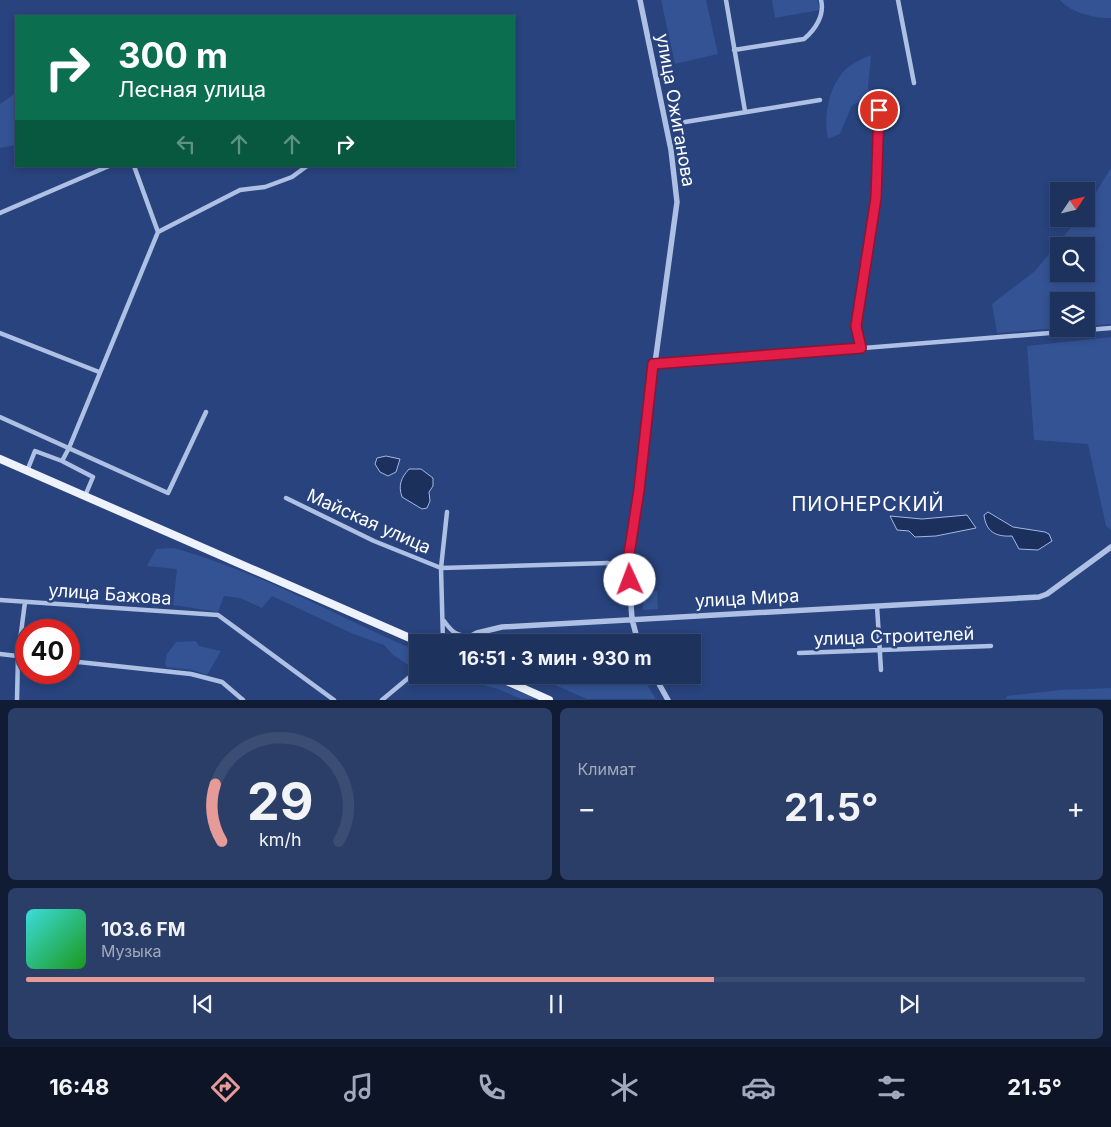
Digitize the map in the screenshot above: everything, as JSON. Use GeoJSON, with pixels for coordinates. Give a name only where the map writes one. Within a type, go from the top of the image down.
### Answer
{"type":"FeatureCollection","features":[{"type":"Feature","properties":{"kind":"main road"},"geometry":{"type":"LineString","coordinates":[[0,459],[409,638]]}},
{"type":"Feature","properties":{"kind":"main road"},"geometry":{"type":"LineString","coordinates":[[513,684],[549,700]]}},
{"type":"Feature","properties":{"kind":"street","name":"улица Ожиганова"},"geometry":{"type":"LineString","coordinates":[[636,634],[632,619],[628,561],[639,490],[653,364],[677,202],[672,150],[640,0]]}},
{"type":"Feature","properties":{"kind":"street"},"geometry":{"type":"LineString","coordinates":[[726,0],[745,111]]}},
{"type":"Feature","properties":{"kind":"street"},"geometry":{"type":"LineString","coordinates":[[734,50],[804,39],[812,33],[820,16],[821,0]]}},
{"type":"Feature","properties":{"kind":"street"},"geometry":{"type":"LineString","coordinates":[[898,0],[914,83]]}},
{"type":"Feature","properties":{"kind":"street"},"geometry":{"type":"LineString","coordinates":[[685,122],[820,100]]}},
{"type":"Feature","properties":{"kind":"street"},"geometry":{"type":"LineString","coordinates":[[861,348],[856,326],[876,198],[879,110]]}},
{"type":"Feature","properties":{"kind":"street"},"geometry":{"type":"LineString","coordinates":[[0,213],[107,167]]}},
{"type":"Feature","properties":{"kind":"street"},"geometry":{"type":"LineString","coordinates":[[134,167],[158,232]]}},
{"type":"Feature","properties":{"kind":"street"},"geometry":{"type":"LineString","coordinates":[[62,461],[70,448],[99,372],[158,232],[240,190],[265,187],[292,177],[306,167]]}},
{"type":"Feature","properties":{"kind":"street"},"geometry":{"type":"LineString","coordinates":[[653,364],[1111,328]]}},
{"type":"Feature","properties":{"kind":"street"},"geometry":{"type":"LineString","coordinates":[[0,333],[99,372]]}},
{"type":"Feature","properties":{"kind":"street"},"geometry":{"type":"LineString","coordinates":[[0,417],[168,493],[206,412]]}},
{"type":"Feature","properties":{"kind":"street"},"geometry":{"type":"LineString","coordinates":[[27,471],[35,451],[62,461],[93,477],[85,496]]}},
{"type":"Feature","properties":{"kind":"street","name":"Майская улица"},"geometry":{"type":"LineString","coordinates":[[286,498],[374,542],[441,568]]}},
{"type":"Feature","properties":{"kind":"street"},"geometry":{"type":"LineString","coordinates":[[443,634],[441,568],[447,512]]}},
{"type":"Feature","properties":{"kind":"street","name":"улица Мира"},"geometry":{"type":"LineString","coordinates":[[478,634],[502,628],[632,619],[1039,597],[1047,594],[1111,547]]}},
{"type":"Feature","properties":{"kind":"street"},"geometry":{"type":"LineString","coordinates":[[441,568],[608,562]]}},
{"type":"Feature","properties":{"kind":"street","name":"улица Бажова"},"geometry":{"type":"LineString","coordinates":[[0,600],[218,616],[334,700]]}},
{"type":"Feature","properties":{"kind":"street"},"geometry":{"type":"LineString","coordinates":[[23,619],[25,602]]}},
{"type":"Feature","properties":{"kind":"street"},"geometry":{"type":"LineString","coordinates":[[877,606],[881,670]]}},
{"type":"Feature","properties":{"kind":"street"},"geometry":{"type":"LineString","coordinates":[[444,621],[455,634]]}},
{"type":"Feature","properties":{"kind":"street","name":"улица Строителей"},"geometry":{"type":"LineString","coordinates":[[799,653],[991,646]]}},
{"type":"Feature","properties":{"kind":"street"},"geometry":{"type":"LineString","coordinates":[[0,654],[15,656]]}},
{"type":"Feature","properties":{"kind":"street"},"geometry":{"type":"LineString","coordinates":[[80,662],[191,674],[222,682],[243,700]]}},
{"type":"Feature","properties":{"kind":"street"},"geometry":{"type":"LineString","coordinates":[[382,700],[409,678]]}},
{"type":"Feature","properties":{"kind":"street"},"geometry":{"type":"LineString","coordinates":[[17,684],[17,700]]}},
{"type":"Feature","properties":{"kind":"street"},"geometry":{"type":"LineString","coordinates":[[659,684],[668,699]]}},
{"type":"Feature","properties":{"kind":"shaded area"},"geometry":{"type":"Polygon","coordinates":[[[661,0],[706,0],[718,54],[675,64],[661,0]]]}},
{"type":"Feature","properties":{"kind":"shaded area"},"geometry":{"type":"Polygon","coordinates":[[[772,0],[817,0],[820,10],[775,18],[772,0]]]}},
{"type":"Feature","properties":{"kind":"shaded area"},"geometry":{"type":"Polygon","coordinates":[[[1060,0],[1111,0],[1111,18],[1083,14],[1070,8],[1060,0]]]}},
{"type":"Feature","properties":{"kind":"shaded area"},"geometry":{"type":"Polygon","coordinates":[[[871,55],[868,88],[871,97],[852,105],[840,134],[828,139],[827,111],[836,83],[847,68],[871,55]]]}},
{"type":"Feature","properties":{"kind":"shaded area"},"geometry":{"type":"Polygon","coordinates":[[[15,94],[15,145],[0,148],[0,104],[15,94]]]}},
{"type":"Feature","properties":{"kind":"shaded area"},"geometry":{"type":"Polygon","coordinates":[[[1111,168],[1111,324],[1095,325],[1095,292],[1050,292],[1050,329],[997,333],[992,304],[1035,271],[1050,253],[1050,282],[1095,282],[1095,237],[1063,237],[1071,228],[1095,228],[1095,194],[1111,168]]]}},
{"type":"Feature","properties":{"kind":"shaded area"},"geometry":{"type":"Polygon","coordinates":[[[1111,337],[1111,530],[1106,526],[1088,444],[1034,440],[1027,346],[1111,337]]]}},
{"type":"Feature","properties":{"kind":"shaded area"},"geometry":{"type":"Polygon","coordinates":[[[386,456],[400,459],[396,472],[388,476],[380,472],[375,464],[377,458],[386,456]]]}},
{"type":"Feature","properties":{"kind":"shaded area"},"geometry":{"type":"Polygon","coordinates":[[[409,469],[421,469],[433,478],[433,486],[429,492],[430,501],[427,508],[422,509],[402,497],[401,482],[409,469]]]}},
{"type":"Feature","properties":{"kind":"shaded area"},"geometry":{"type":"Polygon","coordinates":[[[988,512],[1013,527],[1045,532],[1049,534],[1052,541],[1038,550],[1019,549],[1012,536],[1001,536],[987,526],[984,515],[988,512]]]}},
{"type":"Feature","properties":{"kind":"shaded area"},"geometry":{"type":"Polygon","coordinates":[[[967,515],[976,528],[936,536],[915,537],[909,531],[897,530],[890,516],[922,519],[967,515]]]}},
{"type":"Feature","properties":{"kind":"shaded area"},"geometry":{"type":"Polygon","coordinates":[[[174,548],[233,568],[409,647],[409,665],[393,655],[384,645],[351,633],[272,596],[262,608],[240,598],[224,596],[218,612],[173,605],[177,569],[147,566],[156,549],[174,548]]]}},
{"type":"Feature","properties":{"kind":"shaded area"},"geometry":{"type":"Polygon","coordinates":[[[642,591],[657,591],[658,609],[643,610],[642,591]]]}},
{"type":"Feature","properties":{"kind":"shaded area"},"geometry":{"type":"Polygon","coordinates":[[[196,641],[199,646],[221,651],[207,675],[193,670],[166,667],[167,654],[176,642],[196,641]]]}},
{"type":"Feature","properties":{"kind":"shaded area"},"geometry":{"type":"Polygon","coordinates":[[[479,684],[501,684],[536,699],[521,699],[498,689],[479,684]]]}},
{"type":"Feature","properties":{"kind":"shaded area"},"geometry":{"type":"Polygon","coordinates":[[[553,684],[647,684],[656,699],[587,699],[553,684]]]}},
{"type":"Feature","properties":{"kind":"shaded area"},"geometry":{"type":"Polygon","coordinates":[[[1111,688],[1111,699],[1006,699],[1007,696],[1060,690],[1111,688]]]}},
{"type":"Feature","properties":{"kind":"district","name":"ПИОНЕРСКИЙ"},"geometry":{"type":"Point","coordinates":[868,504]}},
{"type":"Feature","properties":{"kind":"route"},"geometry":{"type":"LineString","coordinates":[[630,580],[628,561],[639,490],[653,364],[861,348],[856,326],[876,198],[879,110]]}}]}
